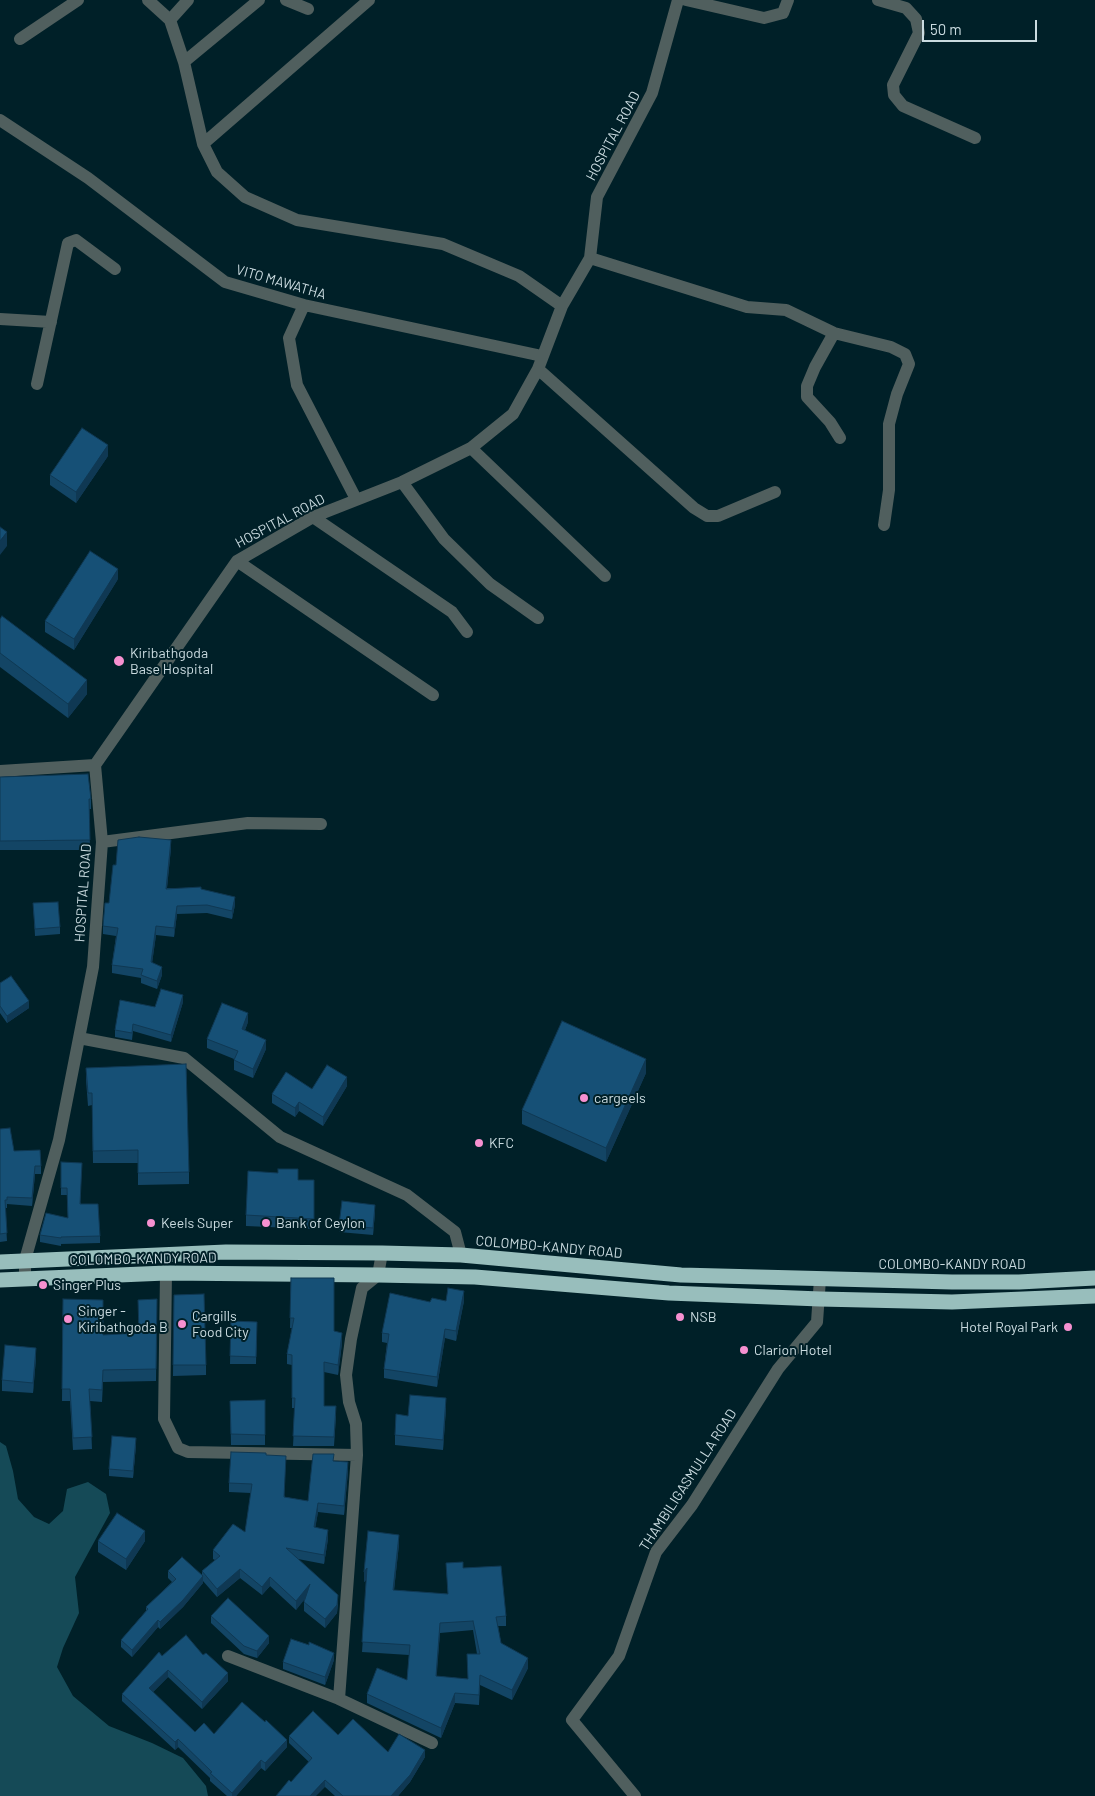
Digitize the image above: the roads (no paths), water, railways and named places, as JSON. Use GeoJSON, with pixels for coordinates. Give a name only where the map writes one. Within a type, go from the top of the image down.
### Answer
{"type":"FeatureCollection","features":[{"type":"Feature","properties":{"kind":"highway","name":"COLOMBO-KANDY ROAD"},"geometry":{"type":"LineString","coordinates":[[0,1262],[226,1252],[461,1255],[681,1275],[952,1282],[1019,1282],[1095,1278]]}},
{"type":"Feature","properties":{"kind":"highway","name":"COLOMBO-KANDY ROAD"},"geometry":{"type":"LineString","coordinates":[[0,1280],[166,1273],[378,1275],[476,1278],[669,1293],[820,1299],[952,1302],[1095,1296]]}},
{"type":"Feature","properties":{"kind":"street"},"geometry":{"type":"LineString","coordinates":[[20,38],[78,0]]}},
{"type":"Feature","properties":{"kind":"street"},"geometry":{"type":"LineString","coordinates":[[148,0],[170,20],[184,62],[203,144],[217,172],[245,197],[297,220],[443,244],[519,276],[562,306]]}},
{"type":"Feature","properties":{"kind":"street"},"geometry":{"type":"LineString","coordinates":[[170,20],[188,0]]}},
{"type":"Feature","properties":{"kind":"street"},"geometry":{"type":"LineString","coordinates":[[184,62],[259,0]]}},
{"type":"Feature","properties":{"kind":"street"},"geometry":{"type":"LineString","coordinates":[[286,0],[308,9]]}},
{"type":"Feature","properties":{"kind":"street"},"geometry":{"type":"LineString","coordinates":[[203,144],[369,0]]}},
{"type":"Feature","properties":{"kind":"street","name":"HOSPITAL ROAD"},"geometry":{"type":"LineString","coordinates":[[25,1278],[25,1260],[59,1140],[93,967],[102,842],[95,765],[236,561],[313,517],[402,482],[471,448],[514,414],[538,369],[562,306],[590,258],[597,197],[652,93],[678,0]]}},
{"type":"Feature","properties":{"kind":"street"},"geometry":{"type":"LineString","coordinates":[[686,0],[764,18],[783,13],[788,0]]}},
{"type":"Feature","properties":{"kind":"street"},"geometry":{"type":"LineString","coordinates":[[878,0],[906,8],[916,19],[919,33],[893,85],[894,95],[903,106],[975,138]]}},
{"type":"Feature","properties":{"kind":"street","name":"VITO MAWATHA"},"geometry":{"type":"LineString","coordinates":[[0,120],[88,178],[225,282],[304,305],[542,356]]}},
{"type":"Feature","properties":{"kind":"street"},"geometry":{"type":"LineString","coordinates":[[37,384],[68,243],[76,240],[115,269]]}},
{"type":"Feature","properties":{"kind":"street"},"geometry":{"type":"LineString","coordinates":[[590,258],[747,307],[786,310],[834,333],[891,348],[905,354],[909,364],[897,394],[889,424],[889,490],[884,525]]}},
{"type":"Feature","properties":{"kind":"street"},"geometry":{"type":"LineString","coordinates":[[304,305],[289,338],[297,385],[356,499]]}},
{"type":"Feature","properties":{"kind":"street"},"geometry":{"type":"LineString","coordinates":[[0,319],[51,322]]}},
{"type":"Feature","properties":{"kind":"street"},"geometry":{"type":"LineString","coordinates":[[834,333],[815,367],[807,386],[807,397],[830,422],[840,438]]}},
{"type":"Feature","properties":{"kind":"street"},"geometry":{"type":"LineString","coordinates":[[538,369],[694,508],[707,516],[718,516],[775,492]]}},
{"type":"Feature","properties":{"kind":"street"},"geometry":{"type":"LineString","coordinates":[[471,448],[605,576]]}},
{"type":"Feature","properties":{"kind":"street"},"geometry":{"type":"LineString","coordinates":[[402,482],[444,539],[490,584],[538,618]]}},
{"type":"Feature","properties":{"kind":"street"},"geometry":{"type":"LineString","coordinates":[[313,517],[452,612],[467,632]]}},
{"type":"Feature","properties":{"kind":"street"},"geometry":{"type":"LineString","coordinates":[[236,561],[433,695]]}},
{"type":"Feature","properties":{"kind":"street"},"geometry":{"type":"LineString","coordinates":[[0,771],[95,765]]}},
{"type":"Feature","properties":{"kind":"street"},"geometry":{"type":"LineString","coordinates":[[102,842],[248,823],[321,824]]}},
{"type":"Feature","properties":{"kind":"street"},"geometry":{"type":"LineString","coordinates":[[79,1038],[184,1058],[280,1137],[407,1195],[455,1232],[461,1255]]}},
{"type":"Feature","properties":{"kind":"street"},"geometry":{"type":"LineString","coordinates":[[339,1699],[357,1455],[356,1424],[349,1402],[346,1375],[351,1339],[362,1288],[378,1275],[382,1254]]}},
{"type":"Feature","properties":{"kind":"street"},"geometry":{"type":"LineString","coordinates":[[166,1273],[164,1419],[178,1448],[188,1452],[357,1455]]}},
{"type":"Feature","properties":{"kind":"street","name":"THAMBILIGASMULLA ROAD"},"geometry":{"type":"LineString","coordinates":[[635,1796],[572,1720],[618,1656],[656,1552],[692,1505],[778,1369],[817,1322],[820,1280]]}},
{"type":"Feature","properties":{"kind":"street"},"geometry":{"type":"LineString","coordinates":[[228,1656],[339,1699],[432,1743]]}},
{"type":"Feature","properties":{"kind":"place","name":"Kiribathgoda Base Hospital"},"geometry":{"type":"Point","coordinates":[119,661]}},
{"type":"Feature","properties":{"kind":"place","name":"cargeels"},"geometry":{"type":"Point","coordinates":[584,1098]}},
{"type":"Feature","properties":{"kind":"place","name":"KFC"},"geometry":{"type":"Point","coordinates":[479,1143]}},
{"type":"Feature","properties":{"kind":"place","name":"Keels Super"},"geometry":{"type":"Point","coordinates":[151,1223]}},
{"type":"Feature","properties":{"kind":"place","name":"Bank of Ceylon"},"geometry":{"type":"Point","coordinates":[266,1223]}},
{"type":"Feature","properties":{"kind":"place","name":"Singer Plus"},"geometry":{"type":"Point","coordinates":[43,1285]}},
{"type":"Feature","properties":{"kind":"place","name":"NSB"},"geometry":{"type":"Point","coordinates":[680,1317]}},
{"type":"Feature","properties":{"kind":"place","name":"Singer - Kiribathgoda B"},"geometry":{"type":"Point","coordinates":[68,1319]}},
{"type":"Feature","properties":{"kind":"place","name":"Cargills Food City"},"geometry":{"type":"Point","coordinates":[182,1324]}},
{"type":"Feature","properties":{"kind":"place","name":"Hotel Royal Park"},"geometry":{"type":"Point","coordinates":[1068,1327]}},
{"type":"Feature","properties":{"kind":"place","name":"Clarion Hotel"},"geometry":{"type":"Point","coordinates":[744,1350]}}]}
